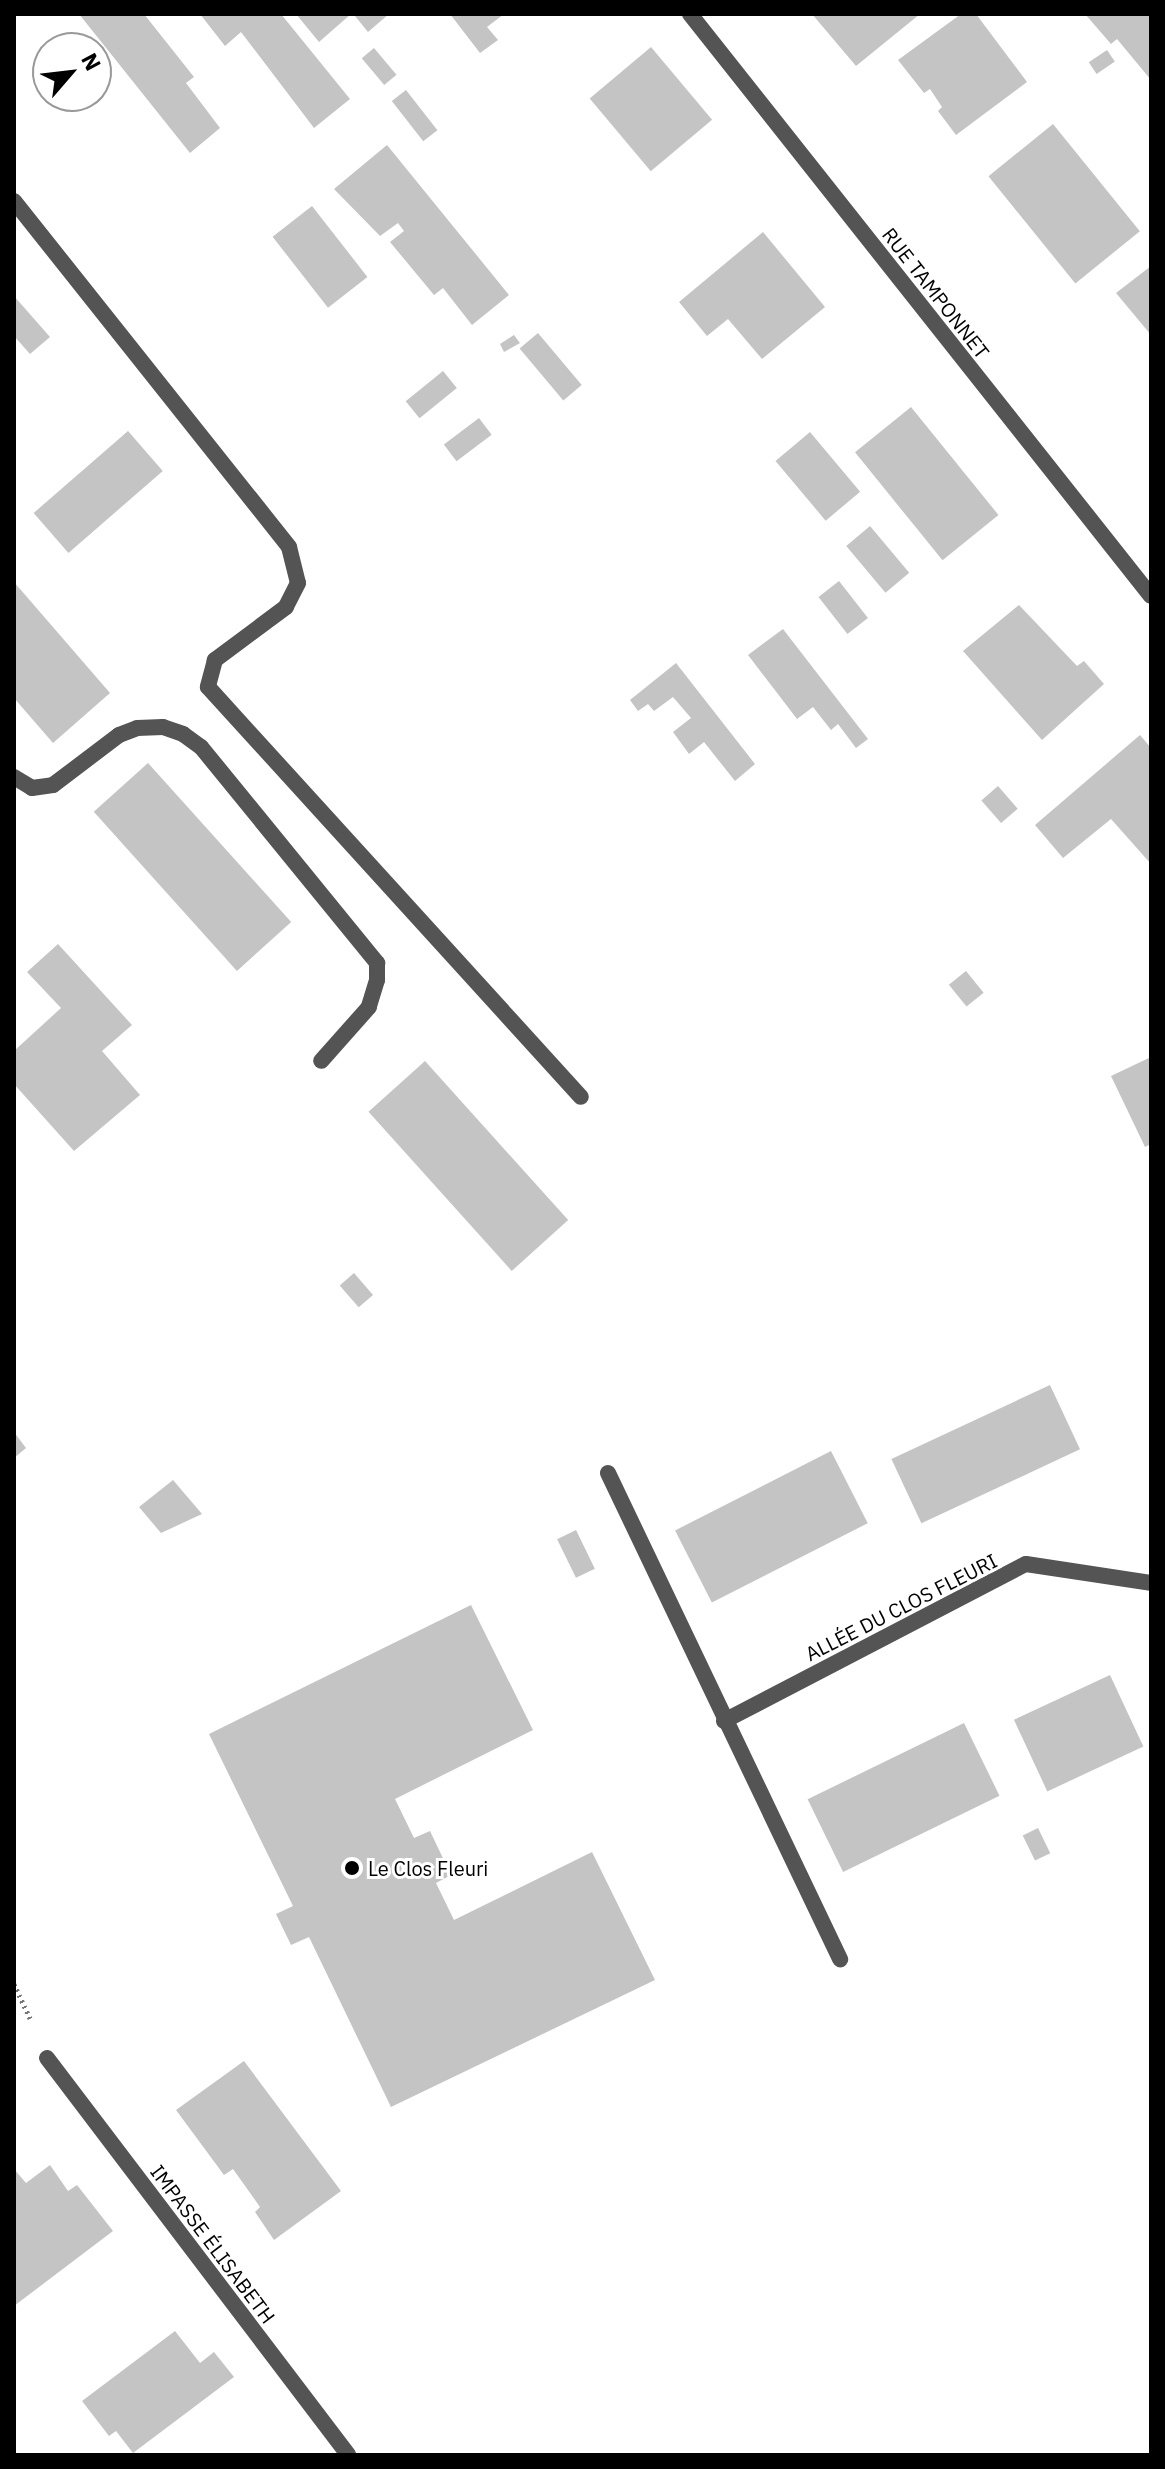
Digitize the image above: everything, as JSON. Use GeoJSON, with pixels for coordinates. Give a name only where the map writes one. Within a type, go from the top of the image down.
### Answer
{"type":"FeatureCollection","features":[{"type":"Feature","properties":{"kind":"street","name":"RUE TAMPONNET"},"geometry":{"type":"LineString","coordinates":[[690,14],[1151,596]]}},
{"type":"Feature","properties":{"kind":"street"},"geometry":{"type":"LineString","coordinates":[[14,201],[289,547],[298,583],[286,607],[215,660],[208,687],[581,1097]]}},
{"type":"Feature","properties":{"kind":"street"},"geometry":{"type":"LineString","coordinates":[[14,777],[32,788],[53,785],[119,735],[137,728],[163,727],[183,734],[201,747],[377,963],[377,980],[369,1007],[321,1061]]}},
{"type":"Feature","properties":{"kind":"street"},"geometry":{"type":"LineString","coordinates":[[608,1473],[840,1959]]}},
{"type":"Feature","properties":{"kind":"street","name":"ALLÉE DU CLOS FLEURI"},"geometry":{"type":"LineString","coordinates":[[724,1721],[1026,1564],[1151,1583]]}},
{"type":"Feature","properties":{"kind":"street","name":"IMPASSE ÉLISABETH"},"geometry":{"type":"LineString","coordinates":[[47,2058],[348,2455]]}},
{"type":"Feature","properties":{"kind":"building"},"geometry":{"type":"Polygon","coordinates":[[[79,14],[144,14],[194,77],[186,83],[220,128],[190,153],[112,55],[112,32],[93,32],[79,14]]]}},
{"type":"Feature","properties":{"kind":"building"},"geometry":{"type":"Polygon","coordinates":[[[200,14],[281,14],[350,99],[314,128],[241,32],[225,46],[200,14]]]}},
{"type":"Feature","properties":{"kind":"building"},"geometry":{"type":"Polygon","coordinates":[[[296,14],[351,14],[319,42],[296,14]]]}},
{"type":"Feature","properties":{"kind":"building"},"geometry":{"type":"Polygon","coordinates":[[[389,14],[368,32],[355,16],[389,14]]]}},
{"type":"Feature","properties":{"kind":"building"},"geometry":{"type":"Polygon","coordinates":[[[450,14],[504,14],[487,27],[498,40],[480,53],[450,14]]]}},
{"type":"Feature","properties":{"kind":"building"},"geometry":{"type":"Polygon","coordinates":[[[812,14],[920,14],[856,66],[812,14]]]}},
{"type":"Feature","properties":{"kind":"building"},"geometry":{"type":"Polygon","coordinates":[[[961,14],[976,14],[1027,82],[956,135],[938,111],[942,107],[930,89],[924,93],[898,60],[961,14]]]}},
{"type":"Feature","properties":{"kind":"building"},"geometry":{"type":"Polygon","coordinates":[[[1085,14],[1151,14],[1151,80],[1117,39],[1111,44],[1085,14]]]}},
{"type":"Feature","properties":{"kind":"building"},"geometry":{"type":"Polygon","coordinates":[[[651,47],[712,120],[651,171],[590,98],[651,47]]]}},
{"type":"Feature","properties":{"kind":"building"},"geometry":{"type":"Polygon","coordinates":[[[374,48],[396,75],[384,85],[362,58],[374,48]]]}},
{"type":"Feature","properties":{"kind":"building"},"geometry":{"type":"Polygon","coordinates":[[[1107,50],[1115,62],[1097,74],[1089,62],[1107,50]]]}},
{"type":"Feature","properties":{"kind":"building"},"geometry":{"type":"Polygon","coordinates":[[[406,90],[437,130],[423,141],[392,101],[406,90]]]}},
{"type":"Feature","properties":{"kind":"building"},"geometry":{"type":"Polygon","coordinates":[[[1053,124],[1140,231],[1075,283],[988,176],[1053,124]]]}},
{"type":"Feature","properties":{"kind":"building"},"geometry":{"type":"Polygon","coordinates":[[[387,145],[509,295],[472,325],[443,288],[434,295],[390,242],[404,231],[398,223],[380,236],[334,189],[387,145]]]}},
{"type":"Feature","properties":{"kind":"building"},"geometry":{"type":"Polygon","coordinates":[[[312,206],[367,277],[328,308],[273,237],[312,206]]]}},
{"type":"Feature","properties":{"kind":"building"},"geometry":{"type":"Polygon","coordinates":[[[763,232],[825,307],[762,359],[728,319],[707,336],[679,302],[763,232]]]}},
{"type":"Feature","properties":{"kind":"building"},"geometry":{"type":"Polygon","coordinates":[[[1151,266],[1151,335],[1116,293],[1151,266]]]}},
{"type":"Feature","properties":{"kind":"building"},"geometry":{"type":"Polygon","coordinates":[[[14,296],[50,337],[30,354],[14,336],[14,296]]]}},
{"type":"Feature","properties":{"kind":"building"},"geometry":{"type":"Polygon","coordinates":[[[538,333],[582,385],[563,401],[520,348],[538,333]]]}},
{"type":"Feature","properties":{"kind":"building"},"geometry":{"type":"Polygon","coordinates":[[[514,335],[520,343],[504,352],[500,344],[514,335]]]}},
{"type":"Feature","properties":{"kind":"building"},"geometry":{"type":"Polygon","coordinates":[[[443,371],[457,388],[420,418],[406,401],[443,371]]]}},
{"type":"Feature","properties":{"kind":"building"},"geometry":{"type":"Polygon","coordinates":[[[911,407],[998,515],[943,560],[855,452],[911,407]]]}},
{"type":"Feature","properties":{"kind":"building"},"geometry":{"type":"Polygon","coordinates":[[[479,418],[492,435],[456,461],[444,444],[479,418]]]}},
{"type":"Feature","properties":{"kind":"building"},"geometry":{"type":"Polygon","coordinates":[[[128,431],[163,471],[68,553],[34,513],[128,431]]]}},
{"type":"Feature","properties":{"kind":"building"},"geometry":{"type":"Polygon","coordinates":[[[810,432],[860,492],[826,521],[776,461],[810,432]]]}},
{"type":"Feature","properties":{"kind":"building"},"geometry":{"type":"Polygon","coordinates":[[[870,526],[909,573],[885,593],[846,546],[870,526]]]}},
{"type":"Feature","properties":{"kind":"building"},"geometry":{"type":"Polygon","coordinates":[[[839,581],[868,618],[847,634],[819,597],[839,581]]]}},
{"type":"Feature","properties":{"kind":"building"},"geometry":{"type":"Polygon","coordinates":[[[14,582],[110,693],[53,743],[14,698],[14,582]]]}},
{"type":"Feature","properties":{"kind":"building"},"geometry":{"type":"Polygon","coordinates":[[[1019,605],[1077,666],[1084,661],[1104,684],[1042,740],[963,651],[1019,605]]]}},
{"type":"Feature","properties":{"kind":"building"},"geometry":{"type":"Polygon","coordinates":[[[783,629],[868,739],[856,748],[838,724],[831,730],[813,707],[797,719],[748,655],[783,629]]]}},
{"type":"Feature","properties":{"kind":"building"},"geometry":{"type":"Polygon","coordinates":[[[676,663],[755,764],[735,781],[704,742],[689,754],[673,732],[691,718],[673,697],[654,711],[648,704],[638,711],[630,700],[676,663]]]}},
{"type":"Feature","properties":{"kind":"building"},"geometry":{"type":"Polygon","coordinates":[[[1140,735],[1151,748],[1151,864],[1111,819],[1063,858],[1035,825],[1140,735]]]}},
{"type":"Feature","properties":{"kind":"building"},"geometry":{"type":"Polygon","coordinates":[[[148,763],[291,922],[237,971],[94,812],[148,763]]]}},
{"type":"Feature","properties":{"kind":"building"},"geometry":{"type":"Polygon","coordinates":[[[998,786],[1018,809],[1001,823],[981,800],[998,786]]]}},
{"type":"Feature","properties":{"kind":"building"},"geometry":{"type":"Polygon","coordinates":[[[58,944],[132,1025],[102,1051],[140,1095],[74,1151],[14,1084],[14,1051],[61,1008],[27,972],[58,944]]]}},
{"type":"Feature","properties":{"kind":"building"},"geometry":{"type":"Polygon","coordinates":[[[966,971],[984,993],[967,1007],[949,985],[966,971]]]}},
{"type":"Feature","properties":{"kind":"building"},"geometry":{"type":"Polygon","coordinates":[[[1151,1057],[1151,1144],[1145,1147],[1111,1076],[1151,1057]]]}},
{"type":"Feature","properties":{"kind":"building"},"geometry":{"type":"Polygon","coordinates":[[[425,1061],[568,1220],[512,1271],[369,1112],[425,1061]]]}},
{"type":"Feature","properties":{"kind":"building"},"geometry":{"type":"Polygon","coordinates":[[[354,1273],[373,1295],[359,1307],[340,1285],[354,1273]]]}},
{"type":"Feature","properties":{"kind":"building"},"geometry":{"type":"Polygon","coordinates":[[[1050,1385],[1080,1449],[921,1523],[891,1459],[1050,1385]]]}},
{"type":"Feature","properties":{"kind":"building"},"geometry":{"type":"Polygon","coordinates":[[[14,1432],[26,1448],[14,1458],[14,1432]]]}},
{"type":"Feature","properties":{"kind":"building"},"geometry":{"type":"Polygon","coordinates":[[[831,1451],[868,1523],[712,1603],[675,1530],[831,1451]]]}},
{"type":"Feature","properties":{"kind":"building"},"geometry":{"type":"Polygon","coordinates":[[[173,1480],[202,1514],[161,1533],[139,1507],[173,1480]]]}},
{"type":"Feature","properties":{"kind":"building"},"geometry":{"type":"Polygon","coordinates":[[[576,1530],[595,1569],[576,1578],[557,1539],[576,1530]]]}},
{"type":"Feature","properties":{"kind":"building","name":"Le Clos Fleuri"},"geometry":{"type":"Polygon","coordinates":[[[471,1605],[533,1730],[395,1799],[414,1838],[430,1831],[451,1875],[436,1883],[454,1920],[592,1852],[655,1980],[391,2107],[309,1937],[291,1945],[276,1914],[293,1906],[209,1734],[471,1605]]]}},
{"type":"Feature","properties":{"kind":"building"},"geometry":{"type":"Polygon","coordinates":[[[1110,1675],[1143,1747],[1047,1791],[1014,1720],[1110,1675]]]}},
{"type":"Feature","properties":{"kind":"building"},"geometry":{"type":"Polygon","coordinates":[[[964,1723],[1000,1796],[843,1872],[808,1799],[964,1723]]]}},
{"type":"Feature","properties":{"kind":"building"},"geometry":{"type":"Polygon","coordinates":[[[1038,1828],[1050,1853],[1035,1861],[1023,1835],[1038,1828]]]}},
{"type":"Feature","properties":{"kind":"building"},"geometry":{"type":"Polygon","coordinates":[[[244,2061],[341,2191],[274,2240],[255,2212],[260,2207],[233,2169],[224,2175],[176,2110],[244,2061]]]}},
{"type":"Feature","properties":{"kind":"building"},"geometry":{"type":"Polygon","coordinates":[[[50,2165],[68,2191],[77,2185],[113,2231],[14,2306],[14,2169],[26,2183],[50,2165]]]}},
{"type":"Feature","properties":{"kind":"building"},"geometry":{"type":"Polygon","coordinates":[[[175,2331],[200,2363],[214,2352],[234,2377],[133,2453],[116,2431],[109,2436],[82,2401],[175,2331]]]}},
{"type":"Feature","properties":{"kind":"place","name":"Le Clos Fleuri"},"geometry":{"type":"Point","coordinates":[352,1868]}}]}
